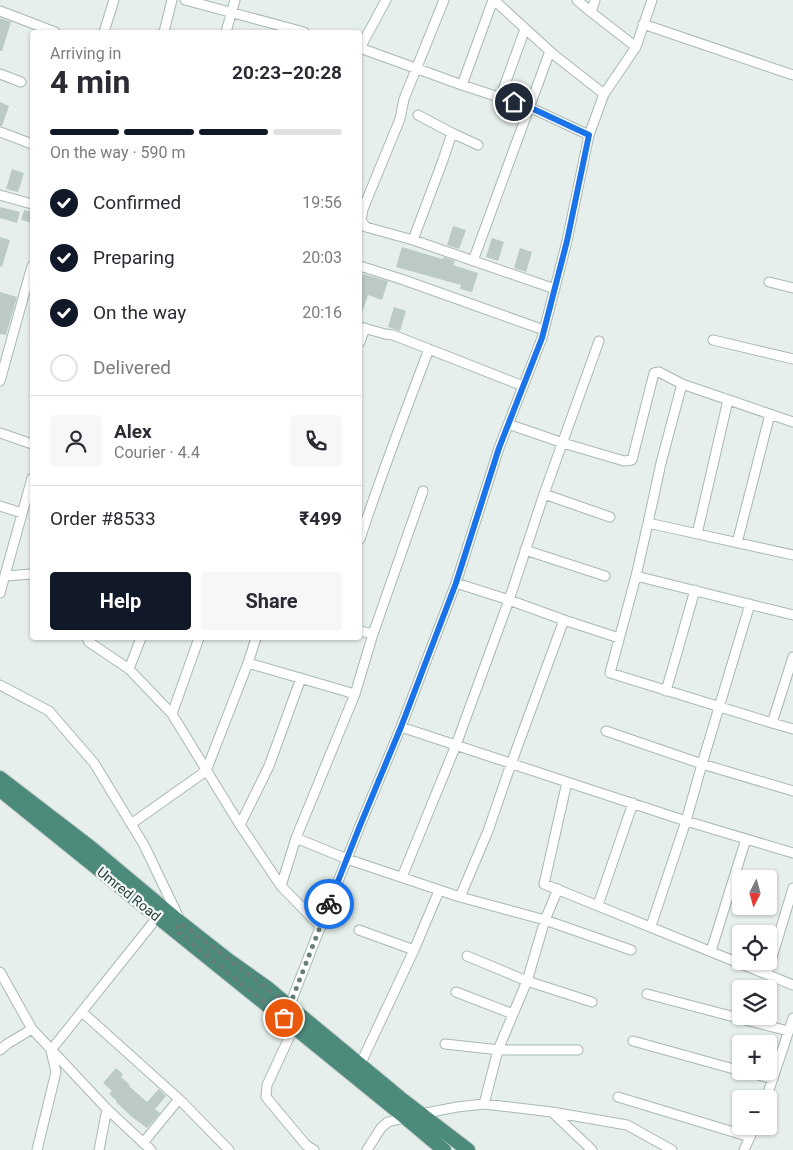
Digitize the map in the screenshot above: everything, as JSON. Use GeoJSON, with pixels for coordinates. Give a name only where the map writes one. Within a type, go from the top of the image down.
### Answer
{"type":"FeatureCollection","features":[{"type":"Feature","properties":{"kind":"highway"},"geometry":{"type":"LineString","coordinates":[[0,778],[90,847],[178,927],[266,987],[360,1065],[468,1150]]}},
{"type":"Feature","properties":{"kind":"highway","name":"Umred Road"},"geometry":{"type":"LineString","coordinates":[[0,790],[161,913]]}},
{"type":"Feature","properties":{"kind":"highway","name":"Umred Road"},"geometry":{"type":"LineString","coordinates":[[178,927],[294,1027],[444,1150]]}},
{"type":"Feature","properties":{"kind":"street"},"geometry":{"type":"LineString","coordinates":[[105,30],[114,0]]}},
{"type":"Feature","properties":{"kind":"street"},"geometry":{"type":"LineString","coordinates":[[164,30],[172,0]]}},
{"type":"Feature","properties":{"kind":"street"},"geometry":{"type":"LineString","coordinates":[[185,0],[286,30]]}},
{"type":"Feature","properties":{"kind":"street"},"geometry":{"type":"LineString","coordinates":[[227,30],[235,0]]}},
{"type":"Feature","properties":{"kind":"street"},"geometry":{"type":"LineString","coordinates":[[362,44],[386,0]]}},
{"type":"Feature","properties":{"kind":"street"},"geometry":{"type":"LineString","coordinates":[[362,215],[400,119],[404,99],[444,0]]}},
{"type":"Feature","properties":{"kind":"street"},"geometry":{"type":"LineString","coordinates":[[462,85],[494,0],[550,51],[604,94]]}},
{"type":"Feature","properties":{"kind":"street"},"geometry":{"type":"LineString","coordinates":[[577,0],[636,47]]}},
{"type":"Feature","properties":{"kind":"street"},"geometry":{"type":"LineString","coordinates":[[591,12],[595,0]]}},
{"type":"Feature","properties":{"kind":"street"},"geometry":{"type":"LineString","coordinates":[[289,1007],[401,727],[456,583],[499,448],[542,338],[567,241],[589,135],[604,94],[636,47],[652,0]]}},
{"type":"Feature","properties":{"kind":"street"},"geometry":{"type":"LineString","coordinates":[[0,11],[50,30]]}},
{"type":"Feature","properties":{"kind":"street"},"geometry":{"type":"LineString","coordinates":[[643,24],[793,75]]}},
{"type":"Feature","properties":{"kind":"street"},"geometry":{"type":"LineString","coordinates":[[500,98],[525,29]]}},
{"type":"Feature","properties":{"kind":"street"},"geometry":{"type":"LineString","coordinates":[[362,49],[529,107],[589,135]]}},
{"type":"Feature","properties":{"kind":"street"},"geometry":{"type":"LineString","coordinates":[[472,261],[550,51]]}},
{"type":"Feature","properties":{"kind":"street"},"geometry":{"type":"LineString","coordinates":[[0,74],[22,82]]}},
{"type":"Feature","properties":{"kind":"street"},"geometry":{"type":"LineString","coordinates":[[418,115],[478,145]]}},
{"type":"Feature","properties":{"kind":"street"},"geometry":{"type":"LineString","coordinates":[[0,132],[30,143]]}},
{"type":"Feature","properties":{"kind":"street"},"geometry":{"type":"LineString","coordinates":[[413,240],[452,133]]}},
{"type":"Feature","properties":{"kind":"street"},"geometry":{"type":"LineString","coordinates":[[0,195],[30,203]]}},
{"type":"Feature","properties":{"kind":"street"},"geometry":{"type":"LineString","coordinates":[[362,222],[366,227],[413,240],[554,289]]}},
{"type":"Feature","properties":{"kind":"street"},"geometry":{"type":"LineString","coordinates":[[362,267],[401,278],[544,330]]}},
{"type":"Feature","properties":{"kind":"street"},"geometry":{"type":"LineString","coordinates":[[0,381],[30,273]]}},
{"type":"Feature","properties":{"kind":"street"},"geometry":{"type":"LineString","coordinates":[[769,282],[793,288]]}},
{"type":"Feature","properties":{"kind":"street"},"geometry":{"type":"LineString","coordinates":[[362,327],[393,335],[523,386]]}},
{"type":"Feature","properties":{"kind":"street"},"geometry":{"type":"LineString","coordinates":[[713,340],[793,359]]}},
{"type":"Feature","properties":{"kind":"street"},"geometry":{"type":"LineString","coordinates":[[402,877],[456,746],[599,341]]}},
{"type":"Feature","properties":{"kind":"street"},"geometry":{"type":"LineString","coordinates":[[362,533],[393,442],[429,349]]}},
{"type":"Feature","properties":{"kind":"street"},"geometry":{"type":"LineString","coordinates":[[508,424],[624,461],[632,460],[654,373],[659,372],[682,384],[793,422]]}},
{"type":"Feature","properties":{"kind":"street"},"geometry":{"type":"LineString","coordinates":[[682,384],[661,463],[636,576],[610,673],[793,729]]}},
{"type":"Feature","properties":{"kind":"street"},"geometry":{"type":"LineString","coordinates":[[697,534],[728,400]]}},
{"type":"Feature","properties":{"kind":"street"},"geometry":{"type":"LineString","coordinates":[[737,543],[770,414]]}},
{"type":"Feature","properties":{"kind":"street"},"geometry":{"type":"LineString","coordinates":[[0,433],[30,443]]}},
{"type":"Feature","properties":{"kind":"street"},"geometry":{"type":"LineString","coordinates":[[281,886],[296,838],[355,694],[373,634],[423,490]]}},
{"type":"Feature","properties":{"kind":"street"},"geometry":{"type":"LineString","coordinates":[[544,494],[610,517]]}},
{"type":"Feature","properties":{"kind":"street"},"geometry":{"type":"LineString","coordinates":[[0,594],[22,513],[30,500]]}},
{"type":"Feature","properties":{"kind":"street"},"geometry":{"type":"LineString","coordinates":[[0,506],[22,513]]}},
{"type":"Feature","properties":{"kind":"street"},"geometry":{"type":"LineString","coordinates":[[648,523],[793,555]]}},
{"type":"Feature","properties":{"kind":"street"},"geometry":{"type":"LineString","coordinates":[[525,550],[605,576]]}},
{"type":"Feature","properties":{"kind":"street"},"geometry":{"type":"LineString","coordinates":[[5,576],[30,574]]}},
{"type":"Feature","properties":{"kind":"street"},"geometry":{"type":"LineString","coordinates":[[636,576],[793,615]]}},
{"type":"Feature","properties":{"kind":"street"},"geometry":{"type":"LineString","coordinates":[[456,583],[619,638]]}},
{"type":"Feature","properties":{"kind":"street"},"geometry":{"type":"LineString","coordinates":[[666,691],[695,590]]}},
{"type":"Feature","properties":{"kind":"street"},"geometry":{"type":"LineString","coordinates":[[651,926],[686,821],[750,604]]}},
{"type":"Feature","properties":{"kind":"street"},"geometry":{"type":"LineString","coordinates":[[460,897],[488,830],[564,620]]}},
{"type":"Feature","properties":{"kind":"street"},"geometry":{"type":"LineString","coordinates":[[362,631],[373,634]]}},
{"type":"Feature","properties":{"kind":"street"},"geometry":{"type":"LineString","coordinates":[[88,640],[129,669],[172,714],[240,826],[281,886],[320,927]]}},
{"type":"Feature","properties":{"kind":"street"},"geometry":{"type":"LineString","coordinates":[[129,669],[140,640]]}},
{"type":"Feature","properties":{"kind":"street"},"geometry":{"type":"LineString","coordinates":[[172,714],[198,640]]}},
{"type":"Feature","properties":{"kind":"street"},"geometry":{"type":"LineString","coordinates":[[131,824],[206,771],[255,640]]}},
{"type":"Feature","properties":{"kind":"street"},"geometry":{"type":"LineString","coordinates":[[248,663],[355,694]]}},
{"type":"Feature","properties":{"kind":"street"},"geometry":{"type":"LineString","coordinates":[[772,723],[792,663]]}},
{"type":"Feature","properties":{"kind":"street"},"geometry":{"type":"LineString","coordinates":[[240,826],[269,766],[301,678]]}},
{"type":"Feature","properties":{"kind":"street"},"geometry":{"type":"LineString","coordinates":[[0,685],[49,712],[94,762],[144,845],[178,927]]}},
{"type":"Feature","properties":{"kind":"street"},"geometry":{"type":"LineString","coordinates":[[401,727],[686,821],[793,853]]}},
{"type":"Feature","properties":{"kind":"street"},"geometry":{"type":"LineString","coordinates":[[606,731],[702,764],[793,791]]}},
{"type":"Feature","properties":{"kind":"street"},"geometry":{"type":"LineString","coordinates":[[567,782],[544,884],[793,985]]}},
{"type":"Feature","properties":{"kind":"street"},"geometry":{"type":"LineString","coordinates":[[598,905],[633,803]]}},
{"type":"Feature","properties":{"kind":"street"},"geometry":{"type":"LineString","coordinates":[[296,838],[347,859],[439,891],[545,920],[630,950]]}},
{"type":"Feature","properties":{"kind":"street"},"geometry":{"type":"LineString","coordinates":[[711,951],[746,839]]}},
{"type":"Feature","properties":{"kind":"street"},"geometry":{"type":"LineString","coordinates":[[767,974],[793,888]]}},
{"type":"Feature","properties":{"kind":"street"},"geometry":{"type":"LineString","coordinates":[[484,1104],[498,1050],[527,981],[545,920],[558,889]]}},
{"type":"Feature","properties":{"kind":"street"},"geometry":{"type":"LineString","coordinates":[[360,1065],[414,950],[439,891]]}},
{"type":"Feature","properties":{"kind":"street"},"geometry":{"type":"LineString","coordinates":[[51,1050],[161,913]]}},
{"type":"Feature","properties":{"kind":"street"},"geometry":{"type":"LineString","coordinates":[[359,930],[414,950]]}},
{"type":"Feature","properties":{"kind":"street"},"geometry":{"type":"LineString","coordinates":[[467,956],[527,981],[592,1002]]}},
{"type":"Feature","properties":{"kind":"street"},"geometry":{"type":"LineString","coordinates":[[0,972],[32,1029],[107,1109],[151,1150]]}},
{"type":"Feature","properties":{"kind":"street"},"geometry":{"type":"LineString","coordinates":[[456,992],[513,1014]]}},
{"type":"Feature","properties":{"kind":"street"},"geometry":{"type":"LineString","coordinates":[[647,994],[788,1032]]}},
{"type":"Feature","properties":{"kind":"street"},"geometry":{"type":"LineString","coordinates":[[82,1012],[179,1099],[229,1150]]}},
{"type":"Feature","properties":{"kind":"street"},"geometry":{"type":"LineString","coordinates":[[777,1066],[793,1018]]}},
{"type":"Feature","properties":{"kind":"street"},"geometry":{"type":"LineString","coordinates":[[294,1027],[267,1085],[266,1097],[307,1148]]}},
{"type":"Feature","properties":{"kind":"street"},"geometry":{"type":"LineString","coordinates":[[0,1050],[32,1029]]}},
{"type":"Feature","properties":{"kind":"street"},"geometry":{"type":"LineString","coordinates":[[632,1041],[732,1068]]}},
{"type":"Feature","properties":{"kind":"street"},"geometry":{"type":"LineString","coordinates":[[445,1044],[498,1050],[578,1050]]}},
{"type":"Feature","properties":{"kind":"street"},"geometry":{"type":"LineString","coordinates":[[37,1150],[56,1072],[51,1050]]}},
{"type":"Feature","properties":{"kind":"street"},"geometry":{"type":"LineString","coordinates":[[618,1097],[750,1137],[744,1150]]}},
{"type":"Feature","properties":{"kind":"street"},"geometry":{"type":"LineString","coordinates":[[143,1143],[179,1099]]}},
{"type":"Feature","properties":{"kind":"street"},"geometry":{"type":"LineString","coordinates":[[367,1150],[381,1128],[386,1124],[421,1114],[484,1104],[552,1112],[627,1125],[672,1150]]}},
{"type":"Feature","properties":{"kind":"street"},"geometry":{"type":"LineString","coordinates":[[99,1150],[107,1109]]}},
{"type":"Feature","properties":{"kind":"street"},"geometry":{"type":"LineString","coordinates":[[552,1112],[592,1150]]}},
{"type":"Feature","properties":{"kind":"building"},"geometry":{"type":"Polygon","coordinates":[[[0,18],[11,22],[2,51],[0,51],[0,18]]]}},
{"type":"Feature","properties":{"kind":"building"},"geometry":{"type":"Polygon","coordinates":[[[0,102],[9,106],[2,126],[0,126],[0,102]]]}},
{"type":"Feature","properties":{"kind":"building"},"geometry":{"type":"Polygon","coordinates":[[[12,169],[24,173],[18,192],[6,189],[12,169]]]}},
{"type":"Feature","properties":{"kind":"building"},"geometry":{"type":"Polygon","coordinates":[[[0,207],[20,212],[17,223],[0,218],[0,207]]]}},
{"type":"Feature","properties":{"kind":"building"},"geometry":{"type":"Polygon","coordinates":[[[24,210],[30,212],[30,222],[21,220],[24,210]]]}},
{"type":"Feature","properties":{"kind":"building"},"geometry":{"type":"Polygon","coordinates":[[[453,226],[466,230],[459,249],[447,245],[453,226]]]}},
{"type":"Feature","properties":{"kind":"building"},"geometry":{"type":"Polygon","coordinates":[[[0,237],[10,240],[2,267],[0,266],[0,237]]]}},
{"type":"Feature","properties":{"kind":"building"},"geometry":{"type":"Polygon","coordinates":[[[492,238],[504,242],[498,261],[486,257],[492,238]]]}},
{"type":"Feature","properties":{"kind":"building"},"geometry":{"type":"Polygon","coordinates":[[[402,247],[442,259],[444,257],[455,261],[453,265],[478,273],[472,292],[460,289],[461,285],[396,267],[402,247]]]}},
{"type":"Feature","properties":{"kind":"building"},"geometry":{"type":"Polygon","coordinates":[[[520,248],[532,252],[526,272],[514,268],[520,248]]]}},
{"type":"Feature","properties":{"kind":"building"},"geometry":{"type":"Polygon","coordinates":[[[363,274],[388,281],[382,300],[368,295],[362,313],[363,274]]]}},
{"type":"Feature","properties":{"kind":"building"},"geometry":{"type":"Polygon","coordinates":[[[0,292],[17,297],[6,335],[0,334],[0,292]]]}},
{"type":"Feature","properties":{"kind":"building"},"geometry":{"type":"Polygon","coordinates":[[[394,307],[406,311],[400,331],[388,327],[394,307]]]}},
{"type":"Feature","properties":{"kind":"building"},"geometry":{"type":"Polygon","coordinates":[[[116,1068],[123,1074],[121,1077],[129,1086],[147,1102],[159,1089],[166,1096],[155,1109],[160,1113],[147,1128],[116,1102],[109,1094],[112,1091],[103,1083],[116,1068]]]}},
{"type":"Feature","properties":{"kind":"way so far"},"geometry":{"type":"LineString","coordinates":[[284,1018],[175,930],[181,923],[266,987],[289,1007],[329,904]]}},
{"type":"Feature","properties":{"kind":"route"},"geometry":{"type":"LineString","coordinates":[[329,904],[401,727],[456,583],[499,448],[542,338],[567,241],[589,135],[514,102]]}}]}
